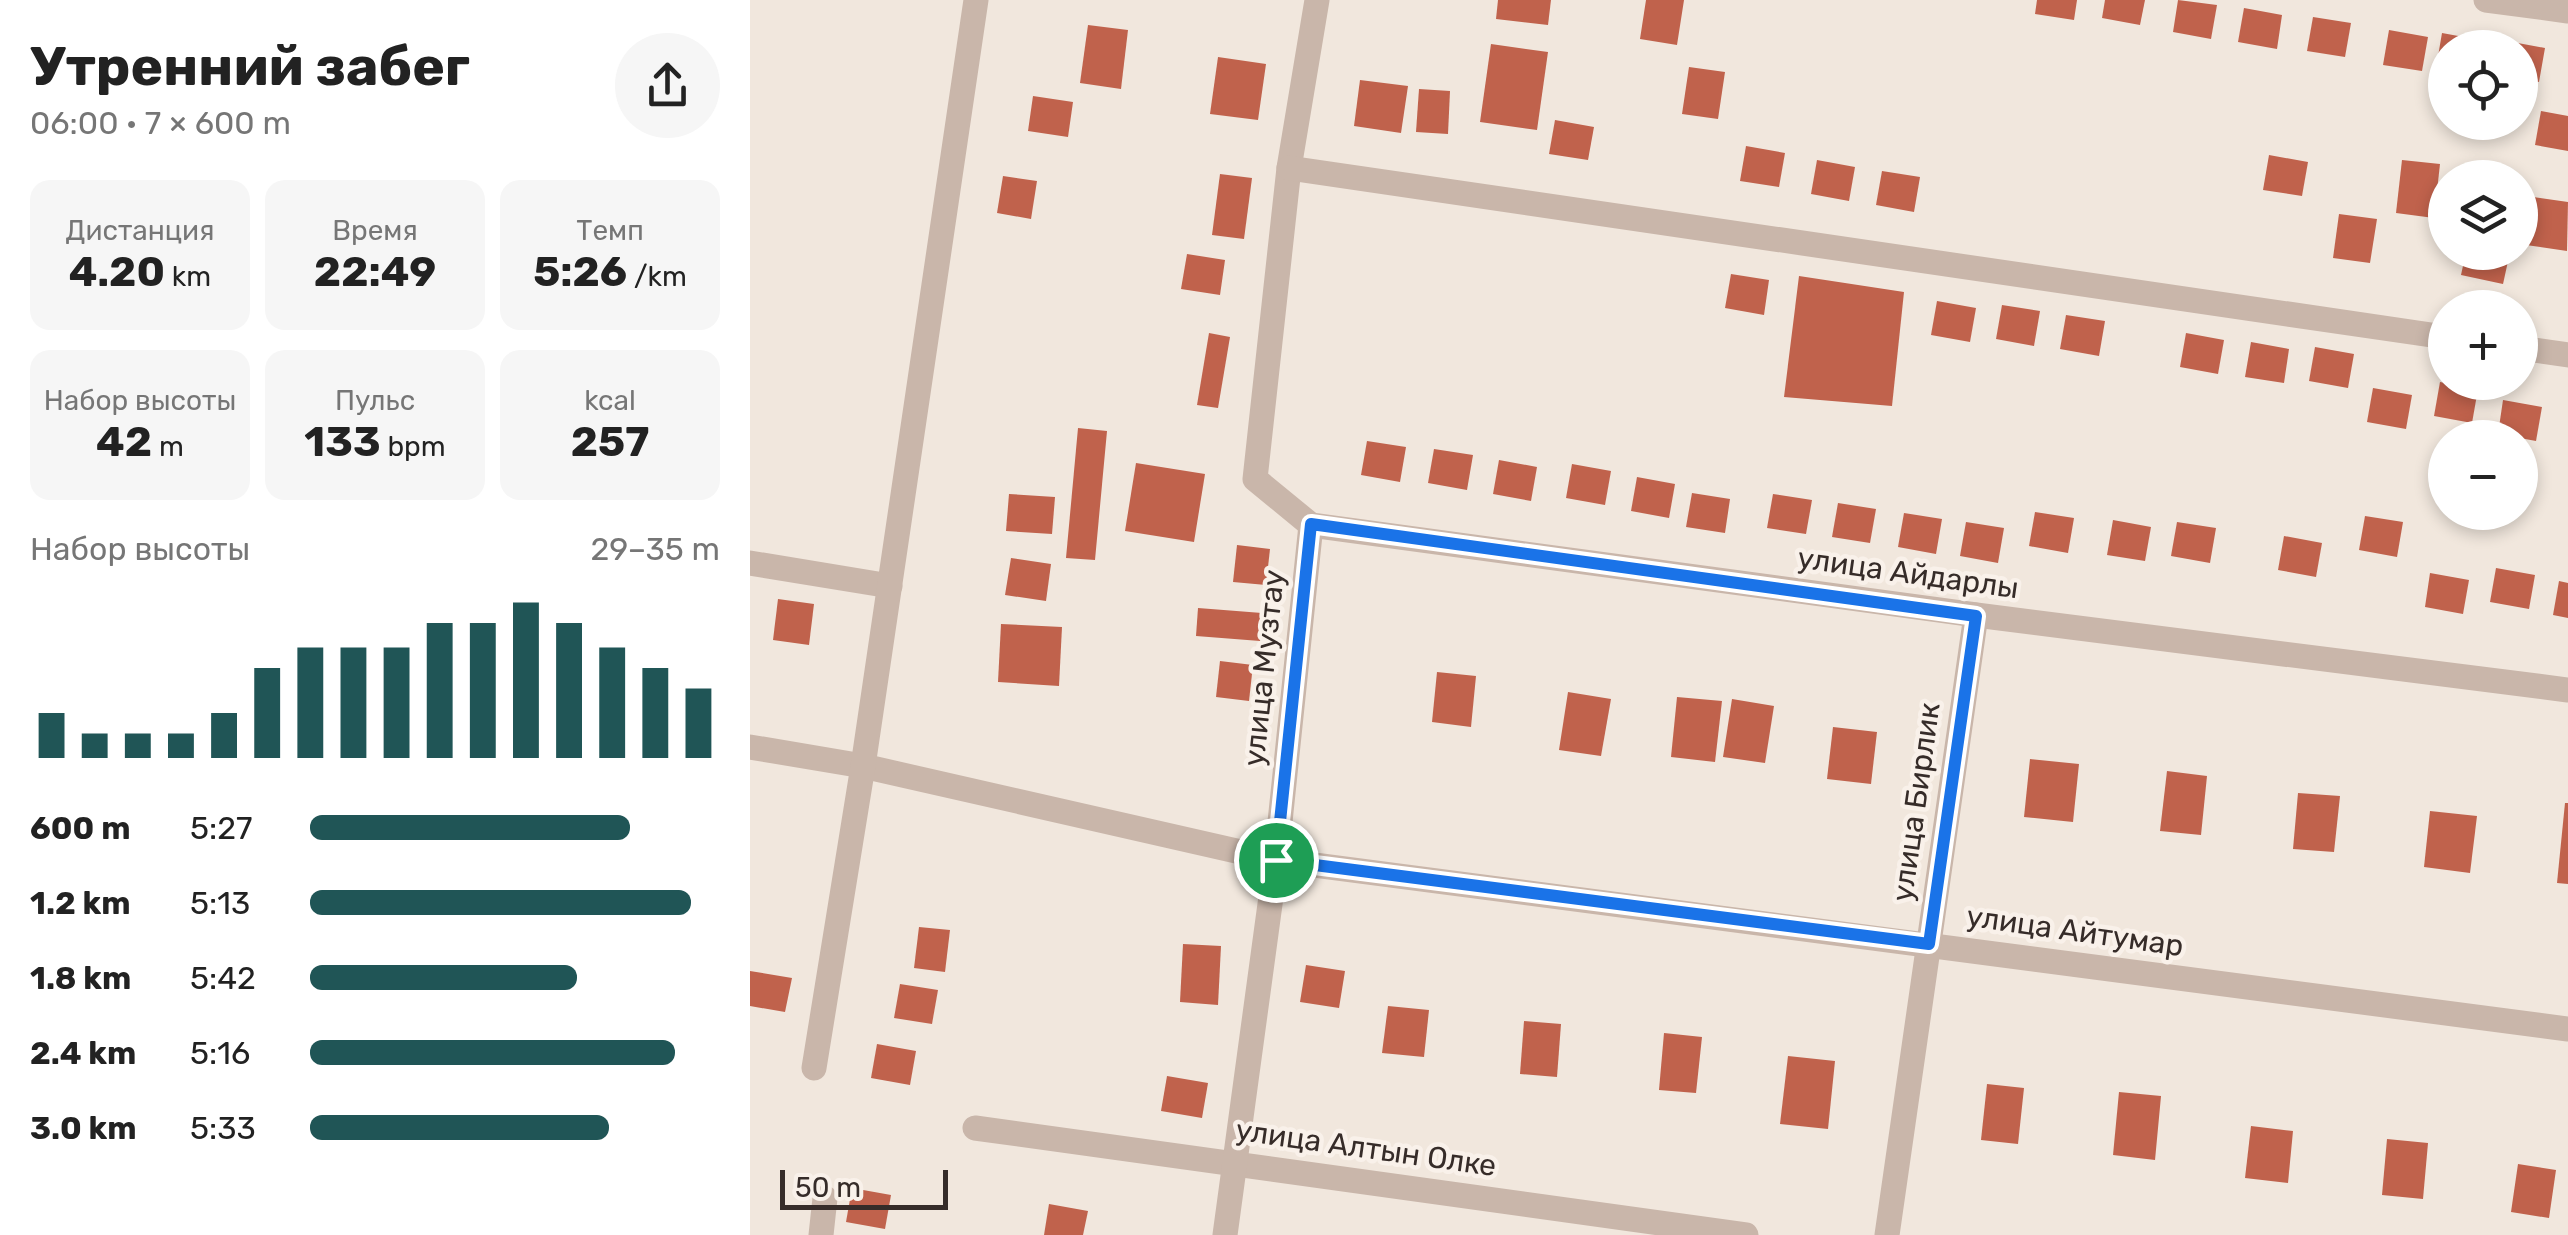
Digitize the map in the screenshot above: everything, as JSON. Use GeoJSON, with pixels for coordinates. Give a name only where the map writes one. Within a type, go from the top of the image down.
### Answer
{"type":"FeatureCollection","features":[{"type":"Feature","properties":{"kind":"street"},"geometry":{"type":"LineString","coordinates":[[814,1068],[863,766],[976,0]]}},
{"type":"Feature","properties":{"kind":"street"},"geometry":{"type":"LineString","coordinates":[[1311,524],[1255,479],[1288,168],[1317,0]]}},
{"type":"Feature","properties":{"kind":"street"},"geometry":{"type":"LineString","coordinates":[[2486,0],[2568,12]]}},
{"type":"Feature","properties":{"kind":"street"},"geometry":{"type":"LineString","coordinates":[[1288,168],[2428,335]]}},
{"type":"Feature","properties":{"kind":"street"},"geometry":{"type":"LineString","coordinates":[[2538,351],[2568,355]]}},
{"type":"Feature","properties":{"kind":"street","name":"улица Айдарлы"},"geometry":{"type":"LineString","coordinates":[[1311,524],[1976,616],[2568,690]]}},
{"type":"Feature","properties":{"kind":"street","name":"улица Музтау"},"geometry":{"type":"LineString","coordinates":[[1225,1235],[1276,860],[1311,524]]}},
{"type":"Feature","properties":{"kind":"street"},"geometry":{"type":"LineString","coordinates":[[750,563],[890,586]]}},
{"type":"Feature","properties":{"kind":"street","name":"улица Бирлик"},"geometry":{"type":"LineString","coordinates":[[1887,1235],[1976,616]]}},
{"type":"Feature","properties":{"kind":"street","name":"улица Айтумар"},"geometry":{"type":"LineString","coordinates":[[750,747],[863,766],[1276,860],[2568,1029]]}},
{"type":"Feature","properties":{"kind":"street","name":"улица Алтын Олке"},"geometry":{"type":"LineString","coordinates":[[976,1128],[1746,1235]]}},
{"type":"Feature","properties":{"kind":"street"},"geometry":{"type":"LineString","coordinates":[[821,1235],[825,1198]]}},
{"type":"Feature","properties":{"kind":"building"},"geometry":{"type":"Polygon","coordinates":[[[1498,0],[1551,0],[1548,25],[1496,19],[1498,0]]]}},
{"type":"Feature","properties":{"kind":"building"},"geometry":{"type":"Polygon","coordinates":[[[1646,0],[1684,0],[1677,45],[1640,39],[1646,0]]]}},
{"type":"Feature","properties":{"kind":"building"},"geometry":{"type":"Polygon","coordinates":[[[2037,0],[2077,0],[2074,20],[2035,14],[2037,0]]]}},
{"type":"Feature","properties":{"kind":"building"},"geometry":{"type":"Polygon","coordinates":[[[2105,0],[2145,0],[2140,25],[2102,18],[2105,0]]]}},
{"type":"Feature","properties":{"kind":"building"},"geometry":{"type":"Polygon","coordinates":[[[2178,0],[2217,5],[2211,39],[2173,32],[2178,0]]]}},
{"type":"Feature","properties":{"kind":"building"},"geometry":{"type":"Polygon","coordinates":[[[2244,8],[2282,15],[2277,49],[2238,42],[2244,8]]]}},
{"type":"Feature","properties":{"kind":"building"},"geometry":{"type":"Polygon","coordinates":[[[2313,17],[2351,23],[2345,57],[2307,51],[2313,17]]]}},
{"type":"Feature","properties":{"kind":"building"},"geometry":{"type":"Polygon","coordinates":[[[1088,25],[1128,30],[1121,89],[1080,83],[1088,25]]]}},
{"type":"Feature","properties":{"kind":"building"},"geometry":{"type":"Polygon","coordinates":[[[2389,30],[2428,37],[2422,71],[2383,65],[2389,30]]]}},
{"type":"Feature","properties":{"kind":"building"},"geometry":{"type":"Polygon","coordinates":[[[1491,44],[1548,52],[1537,130],[1480,122],[1491,44]]]}},
{"type":"Feature","properties":{"kind":"building"},"geometry":{"type":"Polygon","coordinates":[[[2538,47],[2545,48],[2538,82],[2538,47]]]}},
{"type":"Feature","properties":{"kind":"building"},"geometry":{"type":"Polygon","coordinates":[[[1218,57],[1266,64],[1258,120],[1210,114],[1218,57]]]}},
{"type":"Feature","properties":{"kind":"building"},"geometry":{"type":"Polygon","coordinates":[[[1689,67],[1725,72],[1718,119],[1682,114],[1689,67]]]}},
{"type":"Feature","properties":{"kind":"building"},"geometry":{"type":"Polygon","coordinates":[[[1360,80],[1408,86],[1401,133],[1354,126],[1360,80]]]}},
{"type":"Feature","properties":{"kind":"building"},"geometry":{"type":"Polygon","coordinates":[[[1419,89],[1450,91],[1448,134],[1416,132],[1419,89]]]}},
{"type":"Feature","properties":{"kind":"building"},"geometry":{"type":"Polygon","coordinates":[[[1033,96],[1073,102],[1068,137],[1028,131],[1033,96]]]}},
{"type":"Feature","properties":{"kind":"building"},"geometry":{"type":"Polygon","coordinates":[[[2541,111],[2568,116],[2568,151],[2535,145],[2541,111]]]}},
{"type":"Feature","properties":{"kind":"building"},"geometry":{"type":"Polygon","coordinates":[[[1555,120],[1594,127],[1588,160],[1549,154],[1555,120]]]}},
{"type":"Feature","properties":{"kind":"building"},"geometry":{"type":"Polygon","coordinates":[[[1746,146],[1785,153],[1779,187],[1740,181],[1746,146]]]}},
{"type":"Feature","properties":{"kind":"building"},"geometry":{"type":"Polygon","coordinates":[[[2269,155],[2308,162],[2302,196],[2263,190],[2269,155]]]}},
{"type":"Feature","properties":{"kind":"building"},"geometry":{"type":"Polygon","coordinates":[[[1817,160],[1855,167],[1849,201],[1811,194],[1817,160]]]}},
{"type":"Feature","properties":{"kind":"building"},"geometry":{"type":"Polygon","coordinates":[[[2402,160],[2428,163],[2428,217],[2396,213],[2402,160]]]}},
{"type":"Feature","properties":{"kind":"building"},"geometry":{"type":"Polygon","coordinates":[[[1882,171],[1920,177],[1914,212],[1876,205],[1882,171]]]}},
{"type":"Feature","properties":{"kind":"building"},"geometry":{"type":"Polygon","coordinates":[[[1220,174],[1252,178],[1244,239],[1212,235],[1220,174]]]}},
{"type":"Feature","properties":{"kind":"building"},"geometry":{"type":"Polygon","coordinates":[[[1003,176],[1037,181],[1031,219],[997,213],[1003,176]]]}},
{"type":"Feature","properties":{"kind":"building"},"geometry":{"type":"Polygon","coordinates":[[[2538,198],[2568,202],[2567,251],[2538,247],[2538,198]]]}},
{"type":"Feature","properties":{"kind":"building"},"geometry":{"type":"Polygon","coordinates":[[[2339,214],[2377,219],[2370,263],[2333,258],[2339,214]]]}},
{"type":"Feature","properties":{"kind":"building"},"geometry":{"type":"Polygon","coordinates":[[[1187,254],[1225,260],[1220,295],[1181,289],[1187,254]]]}},
{"type":"Feature","properties":{"kind":"building"},"geometry":{"type":"Polygon","coordinates":[[[2462,270],[2506,270],[2503,284],[2461,275],[2462,270]]]}},
{"type":"Feature","properties":{"kind":"building"},"geometry":{"type":"Polygon","coordinates":[[[1731,274],[1769,280],[1764,315],[1725,308],[1731,274]]]}},
{"type":"Feature","properties":{"kind":"building"},"geometry":{"type":"Polygon","coordinates":[[[1799,276],[1904,292],[1892,406],[1784,397],[1799,276]]]}},
{"type":"Feature","properties":{"kind":"building"},"geometry":{"type":"Polygon","coordinates":[[[1937,301],[1976,308],[1970,342],[1931,335],[1937,301]]]}},
{"type":"Feature","properties":{"kind":"building"},"geometry":{"type":"Polygon","coordinates":[[[2002,305],[2040,311],[2034,346],[1996,339],[2002,305]]]}},
{"type":"Feature","properties":{"kind":"building"},"geometry":{"type":"Polygon","coordinates":[[[2066,315],[2105,321],[2099,356],[2060,349],[2066,315]]]}},
{"type":"Feature","properties":{"kind":"building"},"geometry":{"type":"Polygon","coordinates":[[[1209,333],[1230,337],[1218,408],[1197,405],[1209,333]]]}},
{"type":"Feature","properties":{"kind":"building"},"geometry":{"type":"Polygon","coordinates":[[[2186,333],[2224,340],[2218,374],[2180,367],[2186,333]]]}},
{"type":"Feature","properties":{"kind":"building"},"geometry":{"type":"Polygon","coordinates":[[[2251,342],[2289,349],[2284,383],[2245,377],[2251,342]]]}},
{"type":"Feature","properties":{"kind":"building"},"geometry":{"type":"Polygon","coordinates":[[[2315,347],[2354,354],[2348,388],[2309,381],[2315,347]]]}},
{"type":"Feature","properties":{"kind":"building"},"geometry":{"type":"Polygon","coordinates":[[[2373,388],[2412,395],[2406,429],[2367,422],[2373,388]]]}},
{"type":"Feature","properties":{"kind":"building"},"geometry":{"type":"Polygon","coordinates":[[[2437,400],[2476,400],[2473,420],[2434,416],[2437,400]]]}},
{"type":"Feature","properties":{"kind":"building"},"geometry":{"type":"Polygon","coordinates":[[[2503,400],[2542,407],[2538,430],[2538,420],[2500,420],[2503,400]]]}},
{"type":"Feature","properties":{"kind":"building"},"geometry":{"type":"Polygon","coordinates":[[[1078,428],[1107,431],[1095,560],[1066,558],[1078,428]]]}},
{"type":"Feature","properties":{"kind":"building"},"geometry":{"type":"Polygon","coordinates":[[[1367,441],[1406,447],[1400,482],[1361,475],[1367,441]]]}},
{"type":"Feature","properties":{"kind":"building"},"geometry":{"type":"Polygon","coordinates":[[[1434,449],[1473,455],[1467,490],[1428,483],[1434,449]]]}},
{"type":"Feature","properties":{"kind":"building"},"geometry":{"type":"Polygon","coordinates":[[[1499,460],[1537,467],[1531,501],[1493,494],[1499,460]]]}},
{"type":"Feature","properties":{"kind":"building"},"geometry":{"type":"Polygon","coordinates":[[[1136,463],[1205,474],[1194,542],[1125,531],[1136,463]]]}},
{"type":"Feature","properties":{"kind":"building"},"geometry":{"type":"Polygon","coordinates":[[[1572,464],[1611,471],[1605,505],[1566,498],[1572,464]]]}},
{"type":"Feature","properties":{"kind":"building"},"geometry":{"type":"Polygon","coordinates":[[[1637,477],[1675,484],[1669,518],[1631,511],[1637,477]]]}},
{"type":"Feature","properties":{"kind":"building"},"geometry":{"type":"Polygon","coordinates":[[[1692,493],[1730,499],[1725,533],[1686,527],[1692,493]]]}},
{"type":"Feature","properties":{"kind":"building"},"geometry":{"type":"Polygon","coordinates":[[[1009,494],[1055,497],[1052,534],[1006,531],[1009,494]]]}},
{"type":"Feature","properties":{"kind":"building"},"geometry":{"type":"Polygon","coordinates":[[[1773,494],[1812,500],[1806,534],[1767,528],[1773,494]]]}},
{"type":"Feature","properties":{"kind":"building"},"geometry":{"type":"Polygon","coordinates":[[[1838,503],[1876,509],[1870,543],[1832,537],[1838,503]]]}},
{"type":"Feature","properties":{"kind":"building"},"geometry":{"type":"Polygon","coordinates":[[[2035,512],[2074,518],[2068,553],[2029,546],[2035,512]]]}},
{"type":"Feature","properties":{"kind":"building"},"geometry":{"type":"Polygon","coordinates":[[[1904,513],[1942,519],[1936,554],[1898,547],[1904,513]]]}},
{"type":"Feature","properties":{"kind":"building"},"geometry":{"type":"Polygon","coordinates":[[[2365,516],[2403,522],[2397,557],[2359,550],[2365,516]]]}},
{"type":"Feature","properties":{"kind":"building"},"geometry":{"type":"Polygon","coordinates":[[[2113,520],[2151,527],[2145,561],[2107,555],[2113,520]]]}},
{"type":"Feature","properties":{"kind":"building"},"geometry":{"type":"Polygon","coordinates":[[[1966,522],[2004,528],[1998,563],[1960,556],[1966,522]]]}},
{"type":"Feature","properties":{"kind":"building"},"geometry":{"type":"Polygon","coordinates":[[[2177,522],[2216,528],[2210,563],[2171,556],[2177,522]]]}},
{"type":"Feature","properties":{"kind":"building"},"geometry":{"type":"Polygon","coordinates":[[[2284,536],[2322,543],[2316,577],[2278,570],[2284,536]]]}},
{"type":"Feature","properties":{"kind":"building"},"geometry":{"type":"Polygon","coordinates":[[[1237,545],[1270,549],[1266,585],[1233,582],[1237,545]]]}},
{"type":"Feature","properties":{"kind":"building"},"geometry":{"type":"Polygon","coordinates":[[[1011,558],[1051,564],[1046,601],[1005,595],[1011,558]]]}},
{"type":"Feature","properties":{"kind":"building"},"geometry":{"type":"Polygon","coordinates":[[[2496,568],[2535,575],[2529,609],[2490,602],[2496,568]]]}},
{"type":"Feature","properties":{"kind":"building"},"geometry":{"type":"Polygon","coordinates":[[[2430,573],[2469,580],[2463,614],[2425,607],[2430,573]]]}},
{"type":"Feature","properties":{"kind":"building"},"geometry":{"type":"Polygon","coordinates":[[[2559,581],[2568,583],[2568,618],[2553,615],[2559,581]]]}},
{"type":"Feature","properties":{"kind":"building"},"geometry":{"type":"Polygon","coordinates":[[[778,599],[814,604],[809,645],[773,640],[778,599]]]}},
{"type":"Feature","properties":{"kind":"building"},"geometry":{"type":"Polygon","coordinates":[[[1198,608],[1262,613],[1260,641],[1196,636],[1198,608]]]}},
{"type":"Feature","properties":{"kind":"building"},"geometry":{"type":"Polygon","coordinates":[[[1001,624],[1062,627],[1059,686],[998,682],[1001,624]]]}},
{"type":"Feature","properties":{"kind":"building"},"geometry":{"type":"Polygon","coordinates":[[[1220,661],[1253,665],[1249,701],[1216,697],[1220,661]]]}},
{"type":"Feature","properties":{"kind":"building"},"geometry":{"type":"Polygon","coordinates":[[[1437,672],[1476,676],[1471,727],[1432,722],[1437,672]]]}},
{"type":"Feature","properties":{"kind":"building"},"geometry":{"type":"Polygon","coordinates":[[[1568,692],[1611,699],[1601,756],[1559,750],[1568,692]]]}},
{"type":"Feature","properties":{"kind":"building"},"geometry":{"type":"Polygon","coordinates":[[[1677,697],[1722,701],[1715,762],[1671,757],[1677,697]]]}},
{"type":"Feature","properties":{"kind":"building"},"geometry":{"type":"Polygon","coordinates":[[[1732,699],[1774,706],[1765,763],[1723,757],[1732,699]]]}},
{"type":"Feature","properties":{"kind":"building"},"geometry":{"type":"Polygon","coordinates":[[[1833,727],[1877,732],[1871,784],[1827,779],[1833,727]]]}},
{"type":"Feature","properties":{"kind":"building"},"geometry":{"type":"Polygon","coordinates":[[[2030,759],[2079,764],[2073,822],[2024,817],[2030,759]]]}},
{"type":"Feature","properties":{"kind":"building"},"geometry":{"type":"Polygon","coordinates":[[[2167,771],[2207,776],[2201,835],[2160,831],[2167,771]]]}},
{"type":"Feature","properties":{"kind":"building"},"geometry":{"type":"Polygon","coordinates":[[[2298,793],[2340,796],[2334,852],[2293,849],[2298,793]]]}},
{"type":"Feature","properties":{"kind":"building"},"geometry":{"type":"Polygon","coordinates":[[[2568,803],[2568,884],[2557,883],[2568,803]]]}},
{"type":"Feature","properties":{"kind":"building"},"geometry":{"type":"Polygon","coordinates":[[[2430,811],[2477,816],[2470,873],[2424,867],[2430,811]]]}},
{"type":"Feature","properties":{"kind":"building"},"geometry":{"type":"Polygon","coordinates":[[[919,927],[950,930],[945,972],[914,968],[919,927]]]}},
{"type":"Feature","properties":{"kind":"building"},"geometry":{"type":"Polygon","coordinates":[[[1183,944],[1221,946],[1218,1005],[1180,1002],[1183,944]]]}},
{"type":"Feature","properties":{"kind":"building"},"geometry":{"type":"Polygon","coordinates":[[[1306,965],[1345,971],[1339,1008],[1300,1002],[1306,965]]]}},
{"type":"Feature","properties":{"kind":"building"},"geometry":{"type":"Polygon","coordinates":[[[750,971],[792,978],[785,1012],[750,1006],[750,971]]]}},
{"type":"Feature","properties":{"kind":"building"},"geometry":{"type":"Polygon","coordinates":[[[900,984],[938,990],[932,1024],[894,1018],[900,984]]]}},
{"type":"Feature","properties":{"kind":"building"},"geometry":{"type":"Polygon","coordinates":[[[1388,1006],[1429,1010],[1424,1057],[1382,1053],[1388,1006]]]}},
{"type":"Feature","properties":{"kind":"building"},"geometry":{"type":"Polygon","coordinates":[[[1524,1021],[1561,1024],[1557,1077],[1520,1074],[1524,1021]]]}},
{"type":"Feature","properties":{"kind":"building"},"geometry":{"type":"Polygon","coordinates":[[[1664,1033],[1702,1037],[1696,1093],[1659,1090],[1664,1033]]]}},
{"type":"Feature","properties":{"kind":"building"},"geometry":{"type":"Polygon","coordinates":[[[877,1044],[916,1051],[910,1085],[871,1078],[877,1044]]]}},
{"type":"Feature","properties":{"kind":"building"},"geometry":{"type":"Polygon","coordinates":[[[1788,1056],[1835,1061],[1828,1129],[1780,1124],[1788,1056]]]}},
{"type":"Feature","properties":{"kind":"building"},"geometry":{"type":"Polygon","coordinates":[[[1167,1076],[1208,1083],[1202,1118],[1161,1111],[1167,1076]]]}},
{"type":"Feature","properties":{"kind":"building"},"geometry":{"type":"Polygon","coordinates":[[[1987,1084],[2024,1088],[2018,1144],[1981,1140],[1987,1084]]]}},
{"type":"Feature","properties":{"kind":"building"},"geometry":{"type":"Polygon","coordinates":[[[2119,1092],[2161,1096],[2155,1160],[2113,1155],[2119,1092]]]}},
{"type":"Feature","properties":{"kind":"building"},"geometry":{"type":"Polygon","coordinates":[[[2251,1126],[2293,1131],[2288,1183],[2245,1178],[2251,1126]]]}},
{"type":"Feature","properties":{"kind":"building"},"geometry":{"type":"Polygon","coordinates":[[[2387,1139],[2428,1143],[2423,1199],[2382,1195],[2387,1139]]]}},
{"type":"Feature","properties":{"kind":"building"},"geometry":{"type":"Polygon","coordinates":[[[2518,1164],[2556,1170],[2549,1218],[2511,1212],[2518,1164]]]}},
{"type":"Feature","properties":{"kind":"building"},"geometry":{"type":"Polygon","coordinates":[[[852,1188],[891,1195],[885,1229],[846,1222],[852,1188]]]}},
{"type":"Feature","properties":{"kind":"building"},"geometry":{"type":"Polygon","coordinates":[[[1049,1204],[1088,1211],[1083,1235],[1044,1235],[1049,1204]]]}},
{"type":"Feature","properties":{"kind":"route"},"geometry":{"type":"LineString","coordinates":[[1311,524],[1976,616],[1929,944],[1276,860],[1311,524]]}}]}
